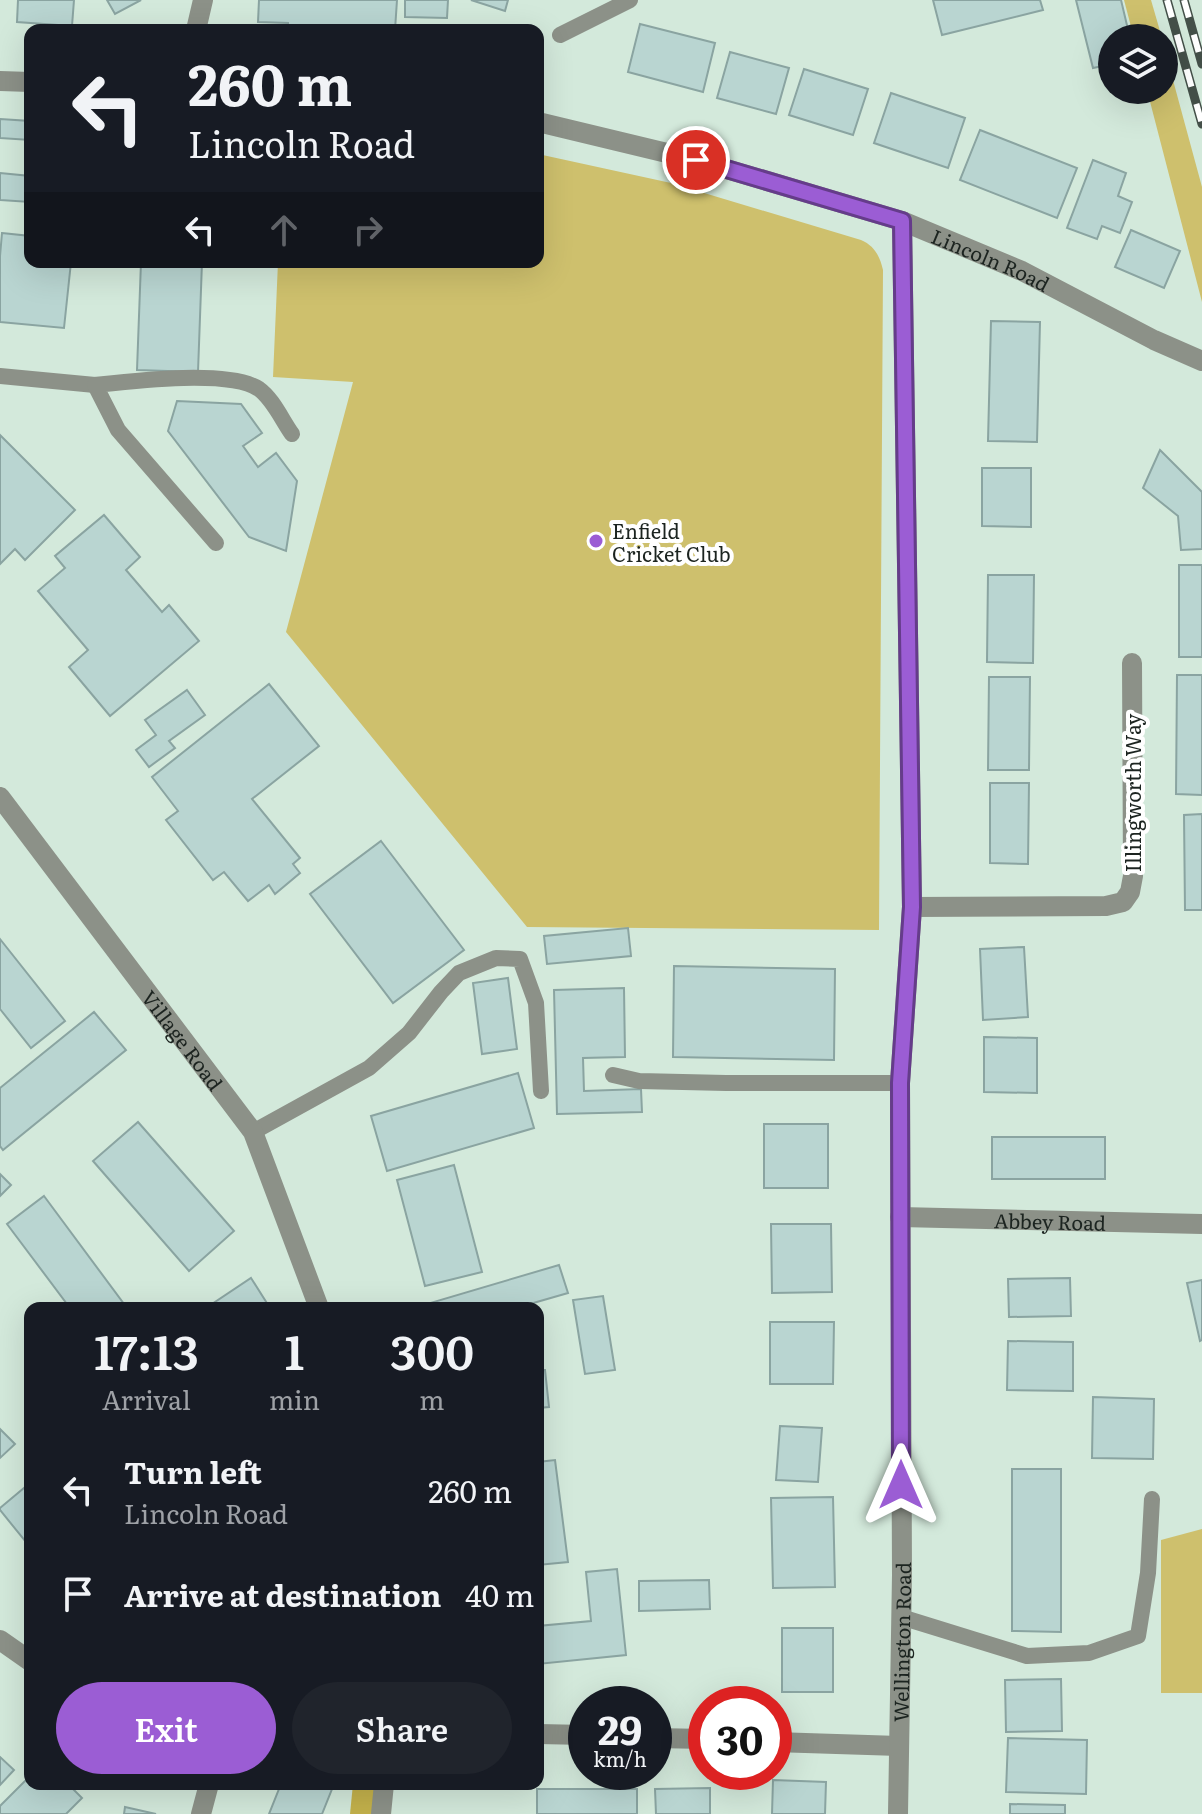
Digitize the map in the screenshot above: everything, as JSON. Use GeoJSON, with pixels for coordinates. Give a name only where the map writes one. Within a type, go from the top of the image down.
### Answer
{"type":"FeatureCollection","features":[{"type":"Feature","properties":{"kind":"street"},"geometry":{"type":"LineString","coordinates":[[197,24],[203,0]]}},
{"type":"Feature","properties":{"kind":"street"},"geometry":{"type":"LineString","coordinates":[[0,81],[24,82]]}},
{"type":"Feature","properties":{"kind":"street","name":"Lincoln Road"},"geometry":{"type":"LineString","coordinates":[[544,123],[696,160],[902,221],[1022,271],[1154,340],[1202,361]]}},
{"type":"Feature","properties":{"kind":"street","name":"Wellington Road"},"geometry":{"type":"LineString","coordinates":[[898,1814],[901,1617],[900,1083],[912,907],[902,221]]}},
{"type":"Feature","properties":{"kind":"street","name":"Illingworth Way"},"geometry":{"type":"LineString","coordinates":[[912,907],[1106,906],[1123,902],[1130,892],[1133,876],[1132,663]]}},
{"type":"Feature","properties":{"kind":"street","name":"Village Road"},"geometry":{"type":"LineString","coordinates":[[0,797],[253,1132],[317,1302]]}},
{"type":"Feature","properties":{"kind":"street","name":"Abbey Road"},"geometry":{"type":"LineString","coordinates":[[900,1217],[1202,1224]]}},
{"type":"Feature","properties":{"kind":"street"},"geometry":{"type":"LineString","coordinates":[[0,1640],[24,1657]]}},
{"type":"Feature","properties":{"kind":"street"},"geometry":{"type":"LineString","coordinates":[[544,1734],[568,1735]]}},
{"type":"Feature","properties":{"kind":"street"},"geometry":{"type":"LineString","coordinates":[[792,1743],[899,1746]]}},
{"type":"Feature","properties":{"kind":"street"},"geometry":{"type":"LineString","coordinates":[[201,1814],[207,1790]]}},
{"type":"Feature","properties":{"kind":"street"},"geometry":{"type":"LineString","coordinates":[[381,1814],[383,1790]]}},
{"type":"Feature","properties":{"kind":"lane"},"geometry":{"type":"LineString","coordinates":[[560,35],[630,0]]}},
{"type":"Feature","properties":{"kind":"lane"},"geometry":{"type":"LineString","coordinates":[[0,376],[95,385],[145,379],[232,379],[262,390],[292,434]]}},
{"type":"Feature","properties":{"kind":"lane"},"geometry":{"type":"LineString","coordinates":[[95,385],[118,430],[216,543]]}},
{"type":"Feature","properties":{"kind":"lane"},"geometry":{"type":"LineString","coordinates":[[253,1132],[369,1068],[409,1033],[459,973],[496,958],[520,959],[536,1003],[541,1091]]}},
{"type":"Feature","properties":{"kind":"lane"},"geometry":{"type":"LineString","coordinates":[[613,1075],[639,1081],[900,1083]]}},
{"type":"Feature","properties":{"kind":"lane"},"geometry":{"type":"LineString","coordinates":[[901,1617],[1027,1656],[1089,1653],[1138,1636],[1148,1573],[1152,1499]]}},
{"type":"Feature","properties":{"kind":"shaded area"},"geometry":{"type":"Polygon","coordinates":[[[1124,0],[1151,0],[1158,24],[1130,24],[1124,0]]]}},
{"type":"Feature","properties":{"kind":"shaded area"},"geometry":{"type":"Polygon","coordinates":[[[1178,99],[1202,187],[1202,302],[1151,104],[1178,104],[1178,99]]]}},
{"type":"Feature","properties":{"kind":"shaded area","name":"Enfield Cricket Club"},"geometry":{"type":"Polygon","coordinates":[[[544,155],[671,183],[870,245],[883,270],[879,930],[527,927],[286,632],[353,382],[273,377],[278,268],[544,268],[544,155]]]}},
{"type":"Feature","properties":{"kind":"shaded area"},"geometry":{"type":"Polygon","coordinates":[[[1202,1529],[1202,1693],[1161,1693],[1161,1540],[1202,1529]]]}},
{"type":"Feature","properties":{"kind":"shaded area"},"geometry":{"type":"Polygon","coordinates":[[[352,1790],[375,1790],[372,1814],[350,1814],[352,1790]]]}},
{"type":"Feature","properties":{"kind":"building"},"geometry":{"type":"Polygon","coordinates":[[[18,0],[74,0],[72,24],[17,22],[18,0]]]}},
{"type":"Feature","properties":{"kind":"building"},"geometry":{"type":"Polygon","coordinates":[[[107,0],[141,0],[115,14],[107,0]]]}},
{"type":"Feature","properties":{"kind":"building"},"geometry":{"type":"Polygon","coordinates":[[[259,0],[397,0],[395,24],[258,22],[259,0]]]}},
{"type":"Feature","properties":{"kind":"building"},"geometry":{"type":"Polygon","coordinates":[[[405,0],[448,0],[447,18],[405,17],[405,0]]]}},
{"type":"Feature","properties":{"kind":"building"},"geometry":{"type":"Polygon","coordinates":[[[471,0],[508,0],[505,11],[471,0]]]}},
{"type":"Feature","properties":{"kind":"building"},"geometry":{"type":"Polygon","coordinates":[[[933,0],[1040,0],[1043,10],[942,35],[933,0]]]}},
{"type":"Feature","properties":{"kind":"building"},"geometry":{"type":"Polygon","coordinates":[[[1076,0],[1121,0],[1127,24],[1098,24],[1098,67],[1093,68],[1076,0]]]}},
{"type":"Feature","properties":{"kind":"building"},"geometry":{"type":"Polygon","coordinates":[[[640,24],[715,43],[703,92],[628,72],[640,24]]]}},
{"type":"Feature","properties":{"kind":"building"},"geometry":{"type":"Polygon","coordinates":[[[730,52],[789,68],[776,114],[717,98],[730,52]]]}},
{"type":"Feature","properties":{"kind":"building"},"geometry":{"type":"Polygon","coordinates":[[[804,69],[868,89],[853,135],[789,115],[804,69]]]}},
{"type":"Feature","properties":{"kind":"building"},"geometry":{"type":"Polygon","coordinates":[[[891,93],[965,118],[948,168],[874,143],[891,93]]]}},
{"type":"Feature","properties":{"kind":"building"},"geometry":{"type":"Polygon","coordinates":[[[0,119],[24,121],[24,140],[0,138],[0,119]]]}},
{"type":"Feature","properties":{"kind":"building"},"geometry":{"type":"Polygon","coordinates":[[[980,130],[1077,168],[1057,218],[960,180],[980,130]]]}},
{"type":"Feature","properties":{"kind":"building"},"geometry":{"type":"Polygon","coordinates":[[[1093,160],[1126,173],[1118,196],[1132,202],[1120,233],[1102,226],[1097,239],[1067,228],[1093,160]]]}},
{"type":"Feature","properties":{"kind":"building"},"geometry":{"type":"Polygon","coordinates":[[[0,173],[24,175],[24,202],[0,200],[0,173]]]}},
{"type":"Feature","properties":{"kind":"building"},"geometry":{"type":"Polygon","coordinates":[[[1131,230],[1180,251],[1164,288],[1115,267],[1131,230]]]}},
{"type":"Feature","properties":{"kind":"building"},"geometry":{"type":"Polygon","coordinates":[[[2,233],[24,235],[24,268],[70,268],[64,328],[0,322],[2,233]]]}},
{"type":"Feature","properties":{"kind":"building"},"geometry":{"type":"Polygon","coordinates":[[[141,268],[202,268],[198,372],[137,370],[141,268]]]}},
{"type":"Feature","properties":{"kind":"building"},"geometry":{"type":"Polygon","coordinates":[[[991,321],[1040,322],[1037,442],[988,441],[991,321]]]}},
{"type":"Feature","properties":{"kind":"building"},"geometry":{"type":"Polygon","coordinates":[[[177,401],[241,404],[262,433],[243,446],[258,467],[276,453],[297,481],[286,551],[249,537],[168,431],[177,401]]]}},
{"type":"Feature","properties":{"kind":"building"},"geometry":{"type":"Polygon","coordinates":[[[0,435],[75,510],[25,560],[15,549],[0,564],[0,435]]]}},
{"type":"Feature","properties":{"kind":"building"},"geometry":{"type":"Polygon","coordinates":[[[1160,450],[1202,492],[1202,549],[1181,550],[1178,516],[1143,488],[1160,450]]]}},
{"type":"Feature","properties":{"kind":"building"},"geometry":{"type":"Polygon","coordinates":[[[982,468],[1031,468],[1031,527],[982,526],[982,468]]]}},
{"type":"Feature","properties":{"kind":"building"},"geometry":{"type":"Polygon","coordinates":[[[104,515],[140,557],[126,570],[162,612],[169,605],[199,641],[110,716],[69,667],[88,650],[38,591],[65,568],[55,556],[104,515]]]}},
{"type":"Feature","properties":{"kind":"building"},"geometry":{"type":"Polygon","coordinates":[[[1179,565],[1202,565],[1202,657],[1179,657],[1179,565]]]}},
{"type":"Feature","properties":{"kind":"building"},"geometry":{"type":"Polygon","coordinates":[[[988,575],[1034,575],[1033,663],[987,662],[988,575]]]}},
{"type":"Feature","properties":{"kind":"building"},"geometry":{"type":"Polygon","coordinates":[[[1177,675],[1202,675],[1202,795],[1176,794],[1177,675]]]}},
{"type":"Feature","properties":{"kind":"building"},"geometry":{"type":"Polygon","coordinates":[[[989,677],[1030,677],[1029,770],[988,770],[989,677]]]}},
{"type":"Feature","properties":{"kind":"building"},"geometry":{"type":"Polygon","coordinates":[[[269,684],[319,746],[252,799],[300,858],[293,864],[300,873],[275,894],[269,885],[248,901],[224,872],[213,880],[166,820],[178,811],[152,777],[269,684]]]}},
{"type":"Feature","properties":{"kind":"building"},"geometry":{"type":"Polygon","coordinates":[[[187,690],[205,715],[169,741],[175,748],[149,767],[136,750],[156,735],[145,720],[187,690]]]}},
{"type":"Feature","properties":{"kind":"building"},"geometry":{"type":"Polygon","coordinates":[[[990,783],[1029,783],[1028,864],[990,863],[990,783]]]}},
{"type":"Feature","properties":{"kind":"building"},"geometry":{"type":"Polygon","coordinates":[[[1202,814],[1202,910],[1185,910],[1184,815],[1202,814]]]}},
{"type":"Feature","properties":{"kind":"building"},"geometry":{"type":"Polygon","coordinates":[[[381,841],[464,950],[393,1003],[310,894],[381,841]]]}},
{"type":"Feature","properties":{"kind":"building"},"geometry":{"type":"Polygon","coordinates":[[[628,928],[631,956],[547,964],[544,936],[628,928]]]}},
{"type":"Feature","properties":{"kind":"building"},"geometry":{"type":"Polygon","coordinates":[[[0,939],[65,1021],[31,1048],[0,1009],[0,939]]]}},
{"type":"Feature","properties":{"kind":"building"},"geometry":{"type":"Polygon","coordinates":[[[1024,947],[1028,1017],[983,1020],[980,949],[1024,947]]]}},
{"type":"Feature","properties":{"kind":"building"},"geometry":{"type":"Polygon","coordinates":[[[674,966],[835,969],[834,1060],[673,1057],[674,966]]]}},
{"type":"Feature","properties":{"kind":"building"},"geometry":{"type":"Polygon","coordinates":[[[508,978],[517,1049],[482,1054],[473,983],[508,978]]]}},
{"type":"Feature","properties":{"kind":"building"},"geometry":{"type":"Polygon","coordinates":[[[624,988],[625,1057],[583,1058],[584,1091],[641,1089],[642,1112],[557,1114],[554,990],[624,988]]]}},
{"type":"Feature","properties":{"kind":"building"},"geometry":{"type":"Polygon","coordinates":[[[94,1012],[126,1050],[3,1150],[0,1146],[0,1088],[94,1012]]]}},
{"type":"Feature","properties":{"kind":"building"},"geometry":{"type":"Polygon","coordinates":[[[984,1037],[1037,1038],[1037,1093],[984,1092],[984,1037]]]}},
{"type":"Feature","properties":{"kind":"building"},"geometry":{"type":"Polygon","coordinates":[[[518,1073],[534,1128],[387,1171],[371,1116],[518,1073]]]}},
{"type":"Feature","properties":{"kind":"building"},"geometry":{"type":"Polygon","coordinates":[[[138,1122],[234,1231],[189,1271],[93,1161],[138,1122]]]}},
{"type":"Feature","properties":{"kind":"building"},"geometry":{"type":"Polygon","coordinates":[[[764,1124],[828,1124],[828,1188],[764,1188],[764,1124]]]}},
{"type":"Feature","properties":{"kind":"building"},"geometry":{"type":"Polygon","coordinates":[[[992,1137],[1105,1137],[1105,1179],[992,1179],[992,1137]]]}},
{"type":"Feature","properties":{"kind":"building"},"geometry":{"type":"Polygon","coordinates":[[[454,1165],[482,1272],[425,1286],[397,1180],[454,1165]]]}},
{"type":"Feature","properties":{"kind":"building"},"geometry":{"type":"Polygon","coordinates":[[[0,1174],[11,1185],[0,1196],[0,1174]]]}},
{"type":"Feature","properties":{"kind":"building"},"geometry":{"type":"Polygon","coordinates":[[[44,1196],[123,1302],[66,1302],[7,1224],[44,1196]]]}},
{"type":"Feature","properties":{"kind":"building"},"geometry":{"type":"Polygon","coordinates":[[[771,1224],[831,1224],[832,1292],[772,1293],[771,1224]]]}},
{"type":"Feature","properties":{"kind":"building"},"geometry":{"type":"Polygon","coordinates":[[[559,1265],[568,1293],[537,1302],[434,1302],[559,1265]]]}},
{"type":"Feature","properties":{"kind":"building"},"geometry":{"type":"Polygon","coordinates":[[[251,1278],[266,1302],[215,1302],[251,1278]]]}},
{"type":"Feature","properties":{"kind":"building"},"geometry":{"type":"Polygon","coordinates":[[[1070,1278],[1071,1316],[1009,1317],[1008,1279],[1070,1278]]]}},
{"type":"Feature","properties":{"kind":"building"},"geometry":{"type":"Polygon","coordinates":[[[1202,1280],[1202,1340],[1200,1341],[1187,1283],[1202,1280]]]}},
{"type":"Feature","properties":{"kind":"building"},"geometry":{"type":"Polygon","coordinates":[[[603,1296],[615,1370],[585,1374],[573,1300],[603,1296]]]}},
{"type":"Feature","properties":{"kind":"building"},"geometry":{"type":"Polygon","coordinates":[[[770,1322],[834,1322],[833,1384],[770,1384],[770,1322]]]}},
{"type":"Feature","properties":{"kind":"building"},"geometry":{"type":"Polygon","coordinates":[[[1008,1341],[1073,1342],[1073,1391],[1007,1390],[1008,1341]]]}},
{"type":"Feature","properties":{"kind":"building"},"geometry":{"type":"Polygon","coordinates":[[[544,1370],[545,1370],[549,1407],[544,1407],[544,1370]]]}},
{"type":"Feature","properties":{"kind":"building"},"geometry":{"type":"Polygon","coordinates":[[[1093,1397],[1154,1399],[1153,1459],[1092,1458],[1093,1397]]]}},
{"type":"Feature","properties":{"kind":"building"},"geometry":{"type":"Polygon","coordinates":[[[780,1426],[822,1428],[818,1482],[776,1480],[780,1426]]]}},
{"type":"Feature","properties":{"kind":"building"},"geometry":{"type":"Polygon","coordinates":[[[0,1429],[15,1444],[0,1458],[0,1429]]]}},
{"type":"Feature","properties":{"kind":"building"},"geometry":{"type":"Polygon","coordinates":[[[555,1460],[568,1562],[544,1564],[544,1461],[555,1460]]]}},
{"type":"Feature","properties":{"kind":"building"},"geometry":{"type":"Polygon","coordinates":[[[1012,1469],[1061,1469],[1061,1632],[1012,1631],[1012,1469]]]}},
{"type":"Feature","properties":{"kind":"building"},"geometry":{"type":"Polygon","coordinates":[[[24,1488],[24,1540],[0,1510],[24,1488]]]}},
{"type":"Feature","properties":{"kind":"building"},"geometry":{"type":"Polygon","coordinates":[[[833,1497],[835,1587],[773,1588],[771,1498],[833,1497]]]}},
{"type":"Feature","properties":{"kind":"building"},"geometry":{"type":"Polygon","coordinates":[[[617,1569],[626,1655],[544,1663],[544,1625],[591,1621],[586,1572],[617,1569]]]}},
{"type":"Feature","properties":{"kind":"building"},"geometry":{"type":"Polygon","coordinates":[[[709,1580],[710,1609],[639,1611],[639,1581],[709,1580]]]}},
{"type":"Feature","properties":{"kind":"building"},"geometry":{"type":"Polygon","coordinates":[[[782,1628],[833,1628],[833,1692],[792,1692],[792,1686],[782,1686],[782,1628]]]}},
{"type":"Feature","properties":{"kind":"building"},"geometry":{"type":"Polygon","coordinates":[[[1061,1679],[1062,1731],[1006,1732],[1005,1680],[1061,1679]]]}},
{"type":"Feature","properties":{"kind":"building"},"geometry":{"type":"Polygon","coordinates":[[[1008,1738],[1087,1740],[1086,1794],[1006,1792],[1008,1738]]]}},
{"type":"Feature","properties":{"kind":"building"},"geometry":{"type":"Polygon","coordinates":[[[0,1757],[14,1770],[0,1785],[0,1757]]]}},
{"type":"Feature","properties":{"kind":"building"},"geometry":{"type":"Polygon","coordinates":[[[792,1781],[826,1782],[825,1814],[772,1814],[773,1790],[792,1790],[792,1781]]]}},
{"type":"Feature","properties":{"kind":"building"},"geometry":{"type":"Polygon","coordinates":[[[24,1782],[24,1790],[74,1790],[82,1798],[66,1814],[0,1814],[0,1806],[24,1782]]]}},
{"type":"Feature","properties":{"kind":"building"},"geometry":{"type":"Polygon","coordinates":[[[279,1790],[332,1790],[322,1814],[269,1814],[279,1790]]]}},
{"type":"Feature","properties":{"kind":"building"},"geometry":{"type":"Polygon","coordinates":[[[537,1790],[637,1790],[637,1814],[537,1814],[537,1790]]]}},
{"type":"Feature","properties":{"kind":"building"},"geometry":{"type":"Polygon","coordinates":[[[655,1790],[710,1790],[710,1814],[656,1814],[655,1790]]]}},
{"type":"Feature","properties":{"kind":"building"},"geometry":{"type":"Polygon","coordinates":[[[1010,1804],[1065,1805],[1065,1814],[1010,1814],[1010,1804]]]}},
{"type":"Feature","properties":{"kind":"building"},"geometry":{"type":"Polygon","coordinates":[[[125,1807],[156,1814],[124,1814],[125,1807]]]}},
{"type":"Feature","properties":{"kind":"railway"},"geometry":{"type":"LineString","coordinates":[[1167,0],[1202,124]]}},
{"type":"Feature","properties":{"kind":"railway"},"geometry":{"type":"LineString","coordinates":[[1184,0],[1202,64]]}},
{"type":"Feature","properties":{"kind":"place","name":"Enfield Cricket Club"},"geometry":{"type":"Point","coordinates":[596,541]}},
{"type":"Feature","properties":{"kind":"route"},"geometry":{"type":"LineString","coordinates":[[696,160],[902,221],[912,907],[900,1083],[901,1485]]}}]}
